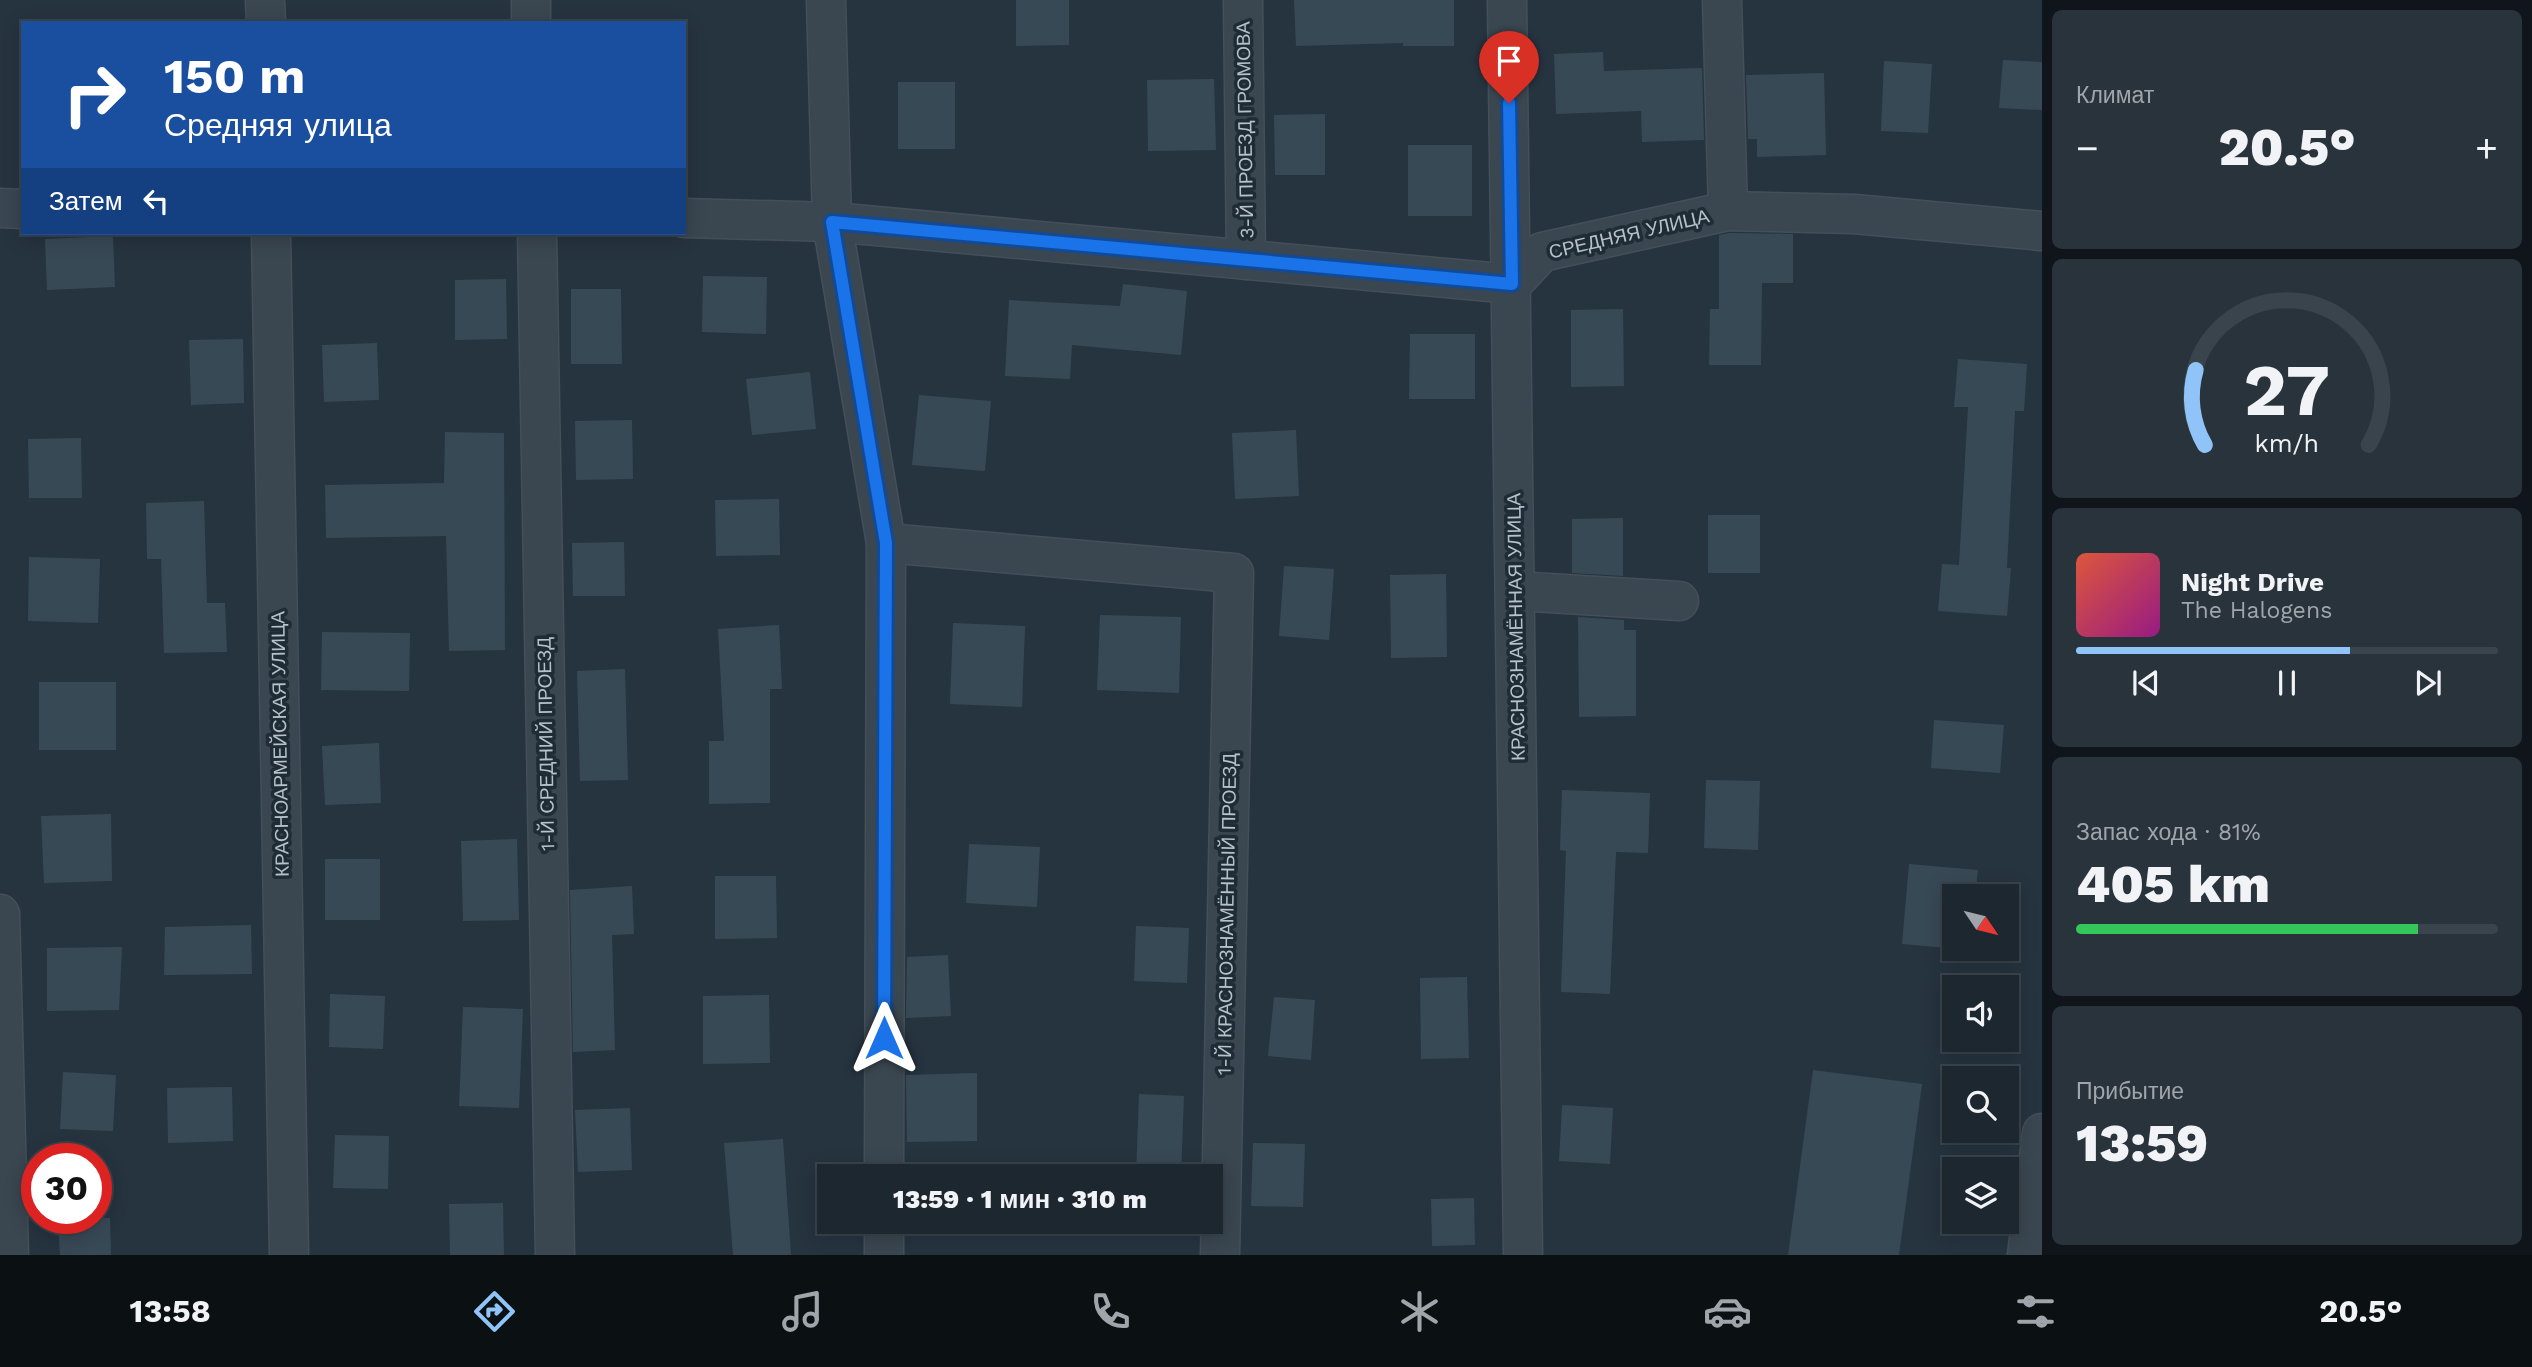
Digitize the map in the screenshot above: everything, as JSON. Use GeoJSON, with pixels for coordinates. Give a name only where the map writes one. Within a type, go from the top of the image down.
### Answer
{"type":"FeatureCollection","features":[{"type":"Feature","properties":{"kind":"street"},"geometry":{"type":"LineString","coordinates":[[265,0],[266,21]]}},
{"type":"Feature","properties":{"kind":"street"},"geometry":{"type":"LineString","coordinates":[[531,0],[531,21]]}},
{"type":"Feature","properties":{"kind":"street"},"geometry":{"type":"LineString","coordinates":[[826,0],[832,222],[886,543],[884,1164]]}},
{"type":"Feature","properties":{"kind":"street","name":"3-Й ПРОЕЗД ГРОМОВА"},"geometry":{"type":"LineString","coordinates":[[1243,0],[1246,260]]}},
{"type":"Feature","properties":{"kind":"street","name":"КРАСНОЗНАМЁННАЯ УЛИЦА"},"geometry":{"type":"LineString","coordinates":[[1507,0],[1523,1255]]}},
{"type":"Feature","properties":{"kind":"street"},"geometry":{"type":"LineString","coordinates":[[1723,0],[1728,211]]}},
{"type":"Feature","properties":{"kind":"street"},"geometry":{"type":"LineString","coordinates":[[0,208],[21,209]]}},
{"type":"Feature","properties":{"kind":"street","name":"СРЕДНЯЯ УЛИЦА"},"geometry":{"type":"LineString","coordinates":[[1512,284],[1542,252],[1728,211],[1854,214],[2042,231]]}},
{"type":"Feature","properties":{"kind":"street"},"geometry":{"type":"LineString","coordinates":[[686,219],[832,222],[1512,284]]}},
{"type":"Feature","properties":{"kind":"street","name":"КРАСНОАРМЕЙСКАЯ УЛИЦА"},"geometry":{"type":"LineString","coordinates":[[271,235],[289,1255]]}},
{"type":"Feature","properties":{"kind":"street","name":"1-Й СРЕДНИЙ ПРОЕЗД"},"geometry":{"type":"LineString","coordinates":[[537,235],[555,1255]]}},
{"type":"Feature","properties":{"kind":"street","name":"1-Й КРАСНОЗНАМЁННЫЙ ПРОЕЗД"},"geometry":{"type":"LineString","coordinates":[[886,543],[1234,573],[1220,1255]]}},
{"type":"Feature","properties":{"kind":"street"},"geometry":{"type":"LineString","coordinates":[[1516,591],[1679,601]]}},
{"type":"Feature","properties":{"kind":"street"},"geometry":{"type":"LineString","coordinates":[[0,914],[9,1255]]}},
{"type":"Feature","properties":{"kind":"street"},"geometry":{"type":"LineString","coordinates":[[2027,1255],[2042,1133]]}},
{"type":"Feature","properties":{"kind":"street"},"geometry":{"type":"LineString","coordinates":[[884,1234],[884,1255]]}},
{"type":"Feature","properties":{"kind":"building"},"geometry":{"type":"Polygon","coordinates":[[[1016,0],[1069,0],[1069,45],[1016,46],[1016,0]]]}},
{"type":"Feature","properties":{"kind":"building"},"geometry":{"type":"Polygon","coordinates":[[[1294,0],[1454,0],[1454,46],[1403,46],[1403,43],[1296,46],[1294,0]]]}},
{"type":"Feature","properties":{"kind":"building"},"geometry":{"type":"Polygon","coordinates":[[[1603,52],[1604,71],[1702,68],[1704,140],[1642,142],[1641,111],[1556,114],[1554,54],[1603,52]]]}},
{"type":"Feature","properties":{"kind":"building"},"geometry":{"type":"Polygon","coordinates":[[[2003,60],[2042,62],[2042,110],[1999,108],[2003,60]]]}},
{"type":"Feature","properties":{"kind":"building"},"geometry":{"type":"Polygon","coordinates":[[[1884,61],[1932,64],[1928,133],[1881,131],[1884,61]]]}},
{"type":"Feature","properties":{"kind":"building"},"geometry":{"type":"Polygon","coordinates":[[[1824,73],[1826,155],[1757,157],[1757,139],[1748,139],[1746,75],[1824,73]]]}},
{"type":"Feature","properties":{"kind":"building"},"geometry":{"type":"Polygon","coordinates":[[[1214,79],[1216,150],[1148,151],[1147,80],[1214,79]]]}},
{"type":"Feature","properties":{"kind":"building"},"geometry":{"type":"Polygon","coordinates":[[[898,82],[955,82],[955,149],[898,149],[898,82]]]}},
{"type":"Feature","properties":{"kind":"building"},"geometry":{"type":"Polygon","coordinates":[[[1325,114],[1325,175],[1275,175],[1274,115],[1325,114]]]}},
{"type":"Feature","properties":{"kind":"building"},"geometry":{"type":"Polygon","coordinates":[[[1408,145],[1472,145],[1472,216],[1408,216],[1408,145]]]}},
{"type":"Feature","properties":{"kind":"building"},"geometry":{"type":"Polygon","coordinates":[[[1793,234],[1793,283],[1762,283],[1761,365],[1709,365],[1710,309],[1719,309],[1719,235],[1793,234]]]}},
{"type":"Feature","properties":{"kind":"building"},"geometry":{"type":"Polygon","coordinates":[[[113,236],[115,287],[47,290],[45,239],[113,236]]]}},
{"type":"Feature","properties":{"kind":"building"},"geometry":{"type":"Polygon","coordinates":[[[703,276],[767,277],[766,334],[702,332],[703,276]]]}},
{"type":"Feature","properties":{"kind":"building"},"geometry":{"type":"Polygon","coordinates":[[[506,279],[507,339],[455,340],[455,280],[506,279]]]}},
{"type":"Feature","properties":{"kind":"building"},"geometry":{"type":"Polygon","coordinates":[[[1123,284],[1187,291],[1181,355],[1072,345],[1070,379],[1005,376],[1009,300],[1120,306],[1123,284]]]}},
{"type":"Feature","properties":{"kind":"building"},"geometry":{"type":"Polygon","coordinates":[[[571,289],[621,289],[622,364],[571,364],[571,289]]]}},
{"type":"Feature","properties":{"kind":"building"},"geometry":{"type":"Polygon","coordinates":[[[1623,309],[1624,386],[1571,387],[1571,310],[1623,309]]]}},
{"type":"Feature","properties":{"kind":"building"},"geometry":{"type":"Polygon","coordinates":[[[1410,334],[1475,334],[1475,399],[1409,399],[1410,334]]]}},
{"type":"Feature","properties":{"kind":"building"},"geometry":{"type":"Polygon","coordinates":[[[243,339],[244,403],[191,405],[189,340],[243,339]]]}},
{"type":"Feature","properties":{"kind":"building"},"geometry":{"type":"Polygon","coordinates":[[[377,343],[379,400],[324,402],[322,345],[377,343]]]}},
{"type":"Feature","properties":{"kind":"building"},"geometry":{"type":"Polygon","coordinates":[[[1958,359],[2027,364],[2024,411],[2015,411],[2007,568],[2011,568],[2007,616],[1938,611],[1942,564],[1959,565],[1968,407],[1954,407],[1958,359]]]}},
{"type":"Feature","properties":{"kind":"building"},"geometry":{"type":"Polygon","coordinates":[[[810,372],[816,429],[752,435],[746,379],[810,372]]]}},
{"type":"Feature","properties":{"kind":"building"},"geometry":{"type":"Polygon","coordinates":[[[919,395],[991,401],[985,471],[912,465],[919,395]]]}},
{"type":"Feature","properties":{"kind":"building"},"geometry":{"type":"Polygon","coordinates":[[[632,420],[633,479],[576,480],[575,421],[632,420]]]}},
{"type":"Feature","properties":{"kind":"building"},"geometry":{"type":"Polygon","coordinates":[[[1296,430],[1299,496],[1235,499],[1232,433],[1296,430]]]}},
{"type":"Feature","properties":{"kind":"building"},"geometry":{"type":"Polygon","coordinates":[[[445,432],[504,433],[505,650],[449,651],[446,536],[326,538],[325,485],[444,483],[445,432]]]}},
{"type":"Feature","properties":{"kind":"building"},"geometry":{"type":"Polygon","coordinates":[[[81,438],[82,498],[29,498],[28,439],[81,438]]]}},
{"type":"Feature","properties":{"kind":"building"},"geometry":{"type":"Polygon","coordinates":[[[779,499],[780,555],[716,556],[715,500],[779,499]]]}},
{"type":"Feature","properties":{"kind":"building"},"geometry":{"type":"Polygon","coordinates":[[[204,501],[207,603],[225,603],[227,652],[164,653],[161,559],[147,559],[146,503],[204,501]]]}},
{"type":"Feature","properties":{"kind":"building"},"geometry":{"type":"Polygon","coordinates":[[[1708,515],[1760,515],[1760,573],[1708,573],[1708,515]]]}},
{"type":"Feature","properties":{"kind":"building"},"geometry":{"type":"Polygon","coordinates":[[[1623,518],[1623,576],[1572,573],[1572,519],[1623,518]]]}},
{"type":"Feature","properties":{"kind":"building"},"geometry":{"type":"Polygon","coordinates":[[[624,542],[625,596],[573,596],[572,543],[624,542]]]}},
{"type":"Feature","properties":{"kind":"building"},"geometry":{"type":"Polygon","coordinates":[[[29,557],[100,559],[98,623],[28,621],[29,557]]]}},
{"type":"Feature","properties":{"kind":"building"},"geometry":{"type":"Polygon","coordinates":[[[1284,566],[1334,569],[1329,640],[1279,636],[1284,566]]]}},
{"type":"Feature","properties":{"kind":"building"},"geometry":{"type":"Polygon","coordinates":[[[1446,574],[1447,657],[1391,658],[1390,575],[1446,574]]]}},
{"type":"Feature","properties":{"kind":"building"},"geometry":{"type":"Polygon","coordinates":[[[1100,615],[1181,617],[1179,693],[1097,690],[1100,615]]]}},
{"type":"Feature","properties":{"kind":"building"},"geometry":{"type":"Polygon","coordinates":[[[1578,617],[1624,620],[1624,630],[1636,630],[1636,716],[1579,717],[1578,617]]]}},
{"type":"Feature","properties":{"kind":"building"},"geometry":{"type":"Polygon","coordinates":[[[953,623],[1025,626],[1022,707],[950,704],[953,623]]]}},
{"type":"Feature","properties":{"kind":"building"},"geometry":{"type":"Polygon","coordinates":[[[779,625],[782,689],[770,689],[770,803],[709,804],[709,741],[724,741],[718,629],[779,625]]]}},
{"type":"Feature","properties":{"kind":"building"},"geometry":{"type":"Polygon","coordinates":[[[322,632],[410,633],[409,691],[321,690],[322,632]]]}},
{"type":"Feature","properties":{"kind":"building"},"geometry":{"type":"Polygon","coordinates":[[[625,669],[628,780],[580,781],[577,671],[625,669]]]}},
{"type":"Feature","properties":{"kind":"building"},"geometry":{"type":"Polygon","coordinates":[[[39,682],[116,682],[116,750],[39,750],[39,682]]]}},
{"type":"Feature","properties":{"kind":"building"},"geometry":{"type":"Polygon","coordinates":[[[1934,720],[2004,725],[2000,773],[1931,768],[1934,720]]]}},
{"type":"Feature","properties":{"kind":"building"},"geometry":{"type":"Polygon","coordinates":[[[379,743],[381,803],[325,805],[322,746],[379,743]]]}},
{"type":"Feature","properties":{"kind":"building"},"geometry":{"type":"Polygon","coordinates":[[[1706,780],[1760,781],[1758,850],[1704,848],[1706,780]]]}},
{"type":"Feature","properties":{"kind":"building"},"geometry":{"type":"Polygon","coordinates":[[[1562,790],[1650,793],[1648,853],[1616,852],[1610,994],[1561,992],[1566,851],[1560,850],[1562,790]]]}},
{"type":"Feature","properties":{"kind":"building"},"geometry":{"type":"Polygon","coordinates":[[[111,814],[112,881],[44,883],[41,816],[111,814]]]}},
{"type":"Feature","properties":{"kind":"building"},"geometry":{"type":"Polygon","coordinates":[[[517,839],[519,920],[463,921],[461,841],[517,839]]]}},
{"type":"Feature","properties":{"kind":"building"},"geometry":{"type":"Polygon","coordinates":[[[969,844],[1040,847],[1037,907],[966,903],[969,844]]]}},
{"type":"Feature","properties":{"kind":"building"},"geometry":{"type":"Polygon","coordinates":[[[325,859],[380,859],[380,920],[325,920],[325,859]]]}},
{"type":"Feature","properties":{"kind":"building"},"geometry":{"type":"Polygon","coordinates":[[[1909,864],[1978,870],[1976,884],[1942,884],[1942,947],[1902,944],[1909,864]]]}},
{"type":"Feature","properties":{"kind":"building"},"geometry":{"type":"Polygon","coordinates":[[[715,876],[776,876],[777,938],[715,939],[715,876]]]}},
{"type":"Feature","properties":{"kind":"building"},"geometry":{"type":"Polygon","coordinates":[[[632,886],[634,934],[612,935],[615,1050],[573,1052],[570,890],[632,886]]]}},
{"type":"Feature","properties":{"kind":"building"},"geometry":{"type":"Polygon","coordinates":[[[251,925],[252,974],[164,975],[165,927],[251,925]]]}},
{"type":"Feature","properties":{"kind":"building"},"geometry":{"type":"Polygon","coordinates":[[[1136,926],[1189,928],[1187,983],[1134,981],[1136,926]]]}},
{"type":"Feature","properties":{"kind":"building"},"geometry":{"type":"Polygon","coordinates":[[[122,947],[119,1010],[47,1011],[47,948],[122,947]]]}},
{"type":"Feature","properties":{"kind":"building"},"geometry":{"type":"Polygon","coordinates":[[[948,955],[951,1016],[906,1018],[907,957],[948,955]]]}},
{"type":"Feature","properties":{"kind":"building"},"geometry":{"type":"Polygon","coordinates":[[[1467,977],[1469,1058],[1421,1059],[1420,978],[1467,977]]]}},
{"type":"Feature","properties":{"kind":"building"},"geometry":{"type":"Polygon","coordinates":[[[330,994],[385,996],[383,1049],[329,1047],[330,994]]]}},
{"type":"Feature","properties":{"kind":"building"},"geometry":{"type":"Polygon","coordinates":[[[769,995],[770,1063],[703,1064],[703,996],[769,995]]]}},
{"type":"Feature","properties":{"kind":"building"},"geometry":{"type":"Polygon","coordinates":[[[1274,997],[1315,1000],[1311,1060],[1268,1056],[1274,997]]]}},
{"type":"Feature","properties":{"kind":"building"},"geometry":{"type":"Polygon","coordinates":[[[463,1007],[523,1009],[519,1108],[459,1106],[463,1007]]]}},
{"type":"Feature","properties":{"kind":"building"},"geometry":{"type":"Polygon","coordinates":[[[1813,1070],[1922,1084],[1899,1255],[1788,1255],[1813,1070]]]}},
{"type":"Feature","properties":{"kind":"building"},"geometry":{"type":"Polygon","coordinates":[[[63,1072],[116,1075],[113,1131],[60,1129],[63,1072]]]}},
{"type":"Feature","properties":{"kind":"building"},"geometry":{"type":"Polygon","coordinates":[[[977,1073],[977,1141],[907,1142],[906,1075],[977,1073]]]}},
{"type":"Feature","properties":{"kind":"building"},"geometry":{"type":"Polygon","coordinates":[[[232,1087],[233,1141],[168,1143],[167,1088],[232,1087]]]}},
{"type":"Feature","properties":{"kind":"building"},"geometry":{"type":"Polygon","coordinates":[[[1139,1094],[1184,1096],[1181,1164],[1136,1164],[1139,1094]]]}},
{"type":"Feature","properties":{"kind":"building"},"geometry":{"type":"Polygon","coordinates":[[[1562,1105],[1613,1108],[1610,1164],[1559,1161],[1562,1105]]]}},
{"type":"Feature","properties":{"kind":"building"},"geometry":{"type":"Polygon","coordinates":[[[630,1108],[632,1170],[578,1172],[575,1110],[630,1108]]]}},
{"type":"Feature","properties":{"kind":"building"},"geometry":{"type":"Polygon","coordinates":[[[335,1135],[389,1136],[388,1189],[333,1188],[335,1135]]]}},
{"type":"Feature","properties":{"kind":"building"},"geometry":{"type":"Polygon","coordinates":[[[783,1139],[791,1255],[733,1255],[724,1143],[783,1139]]]}},
{"type":"Feature","properties":{"kind":"building"},"geometry":{"type":"Polygon","coordinates":[[[1253,1143],[1305,1144],[1303,1207],[1251,1206],[1253,1143]]]}},
{"type":"Feature","properties":{"kind":"building"},"geometry":{"type":"Polygon","coordinates":[[[1474,1198],[1475,1245],[1432,1246],[1431,1199],[1474,1198]]]}},
{"type":"Feature","properties":{"kind":"building"},"geometry":{"type":"Polygon","coordinates":[[[503,1203],[504,1255],[450,1255],[449,1204],[503,1203]]]}},
{"type":"Feature","properties":{"kind":"building"},"geometry":{"type":"Polygon","coordinates":[[[59,1234],[110,1234],[111,1255],[60,1255],[59,1234]]]}},
{"type":"Feature","properties":{"kind":"route"},"geometry":{"type":"LineString","coordinates":[[884,1038],[886,543],[832,222],[1512,284],[1509,103]]}}]}
